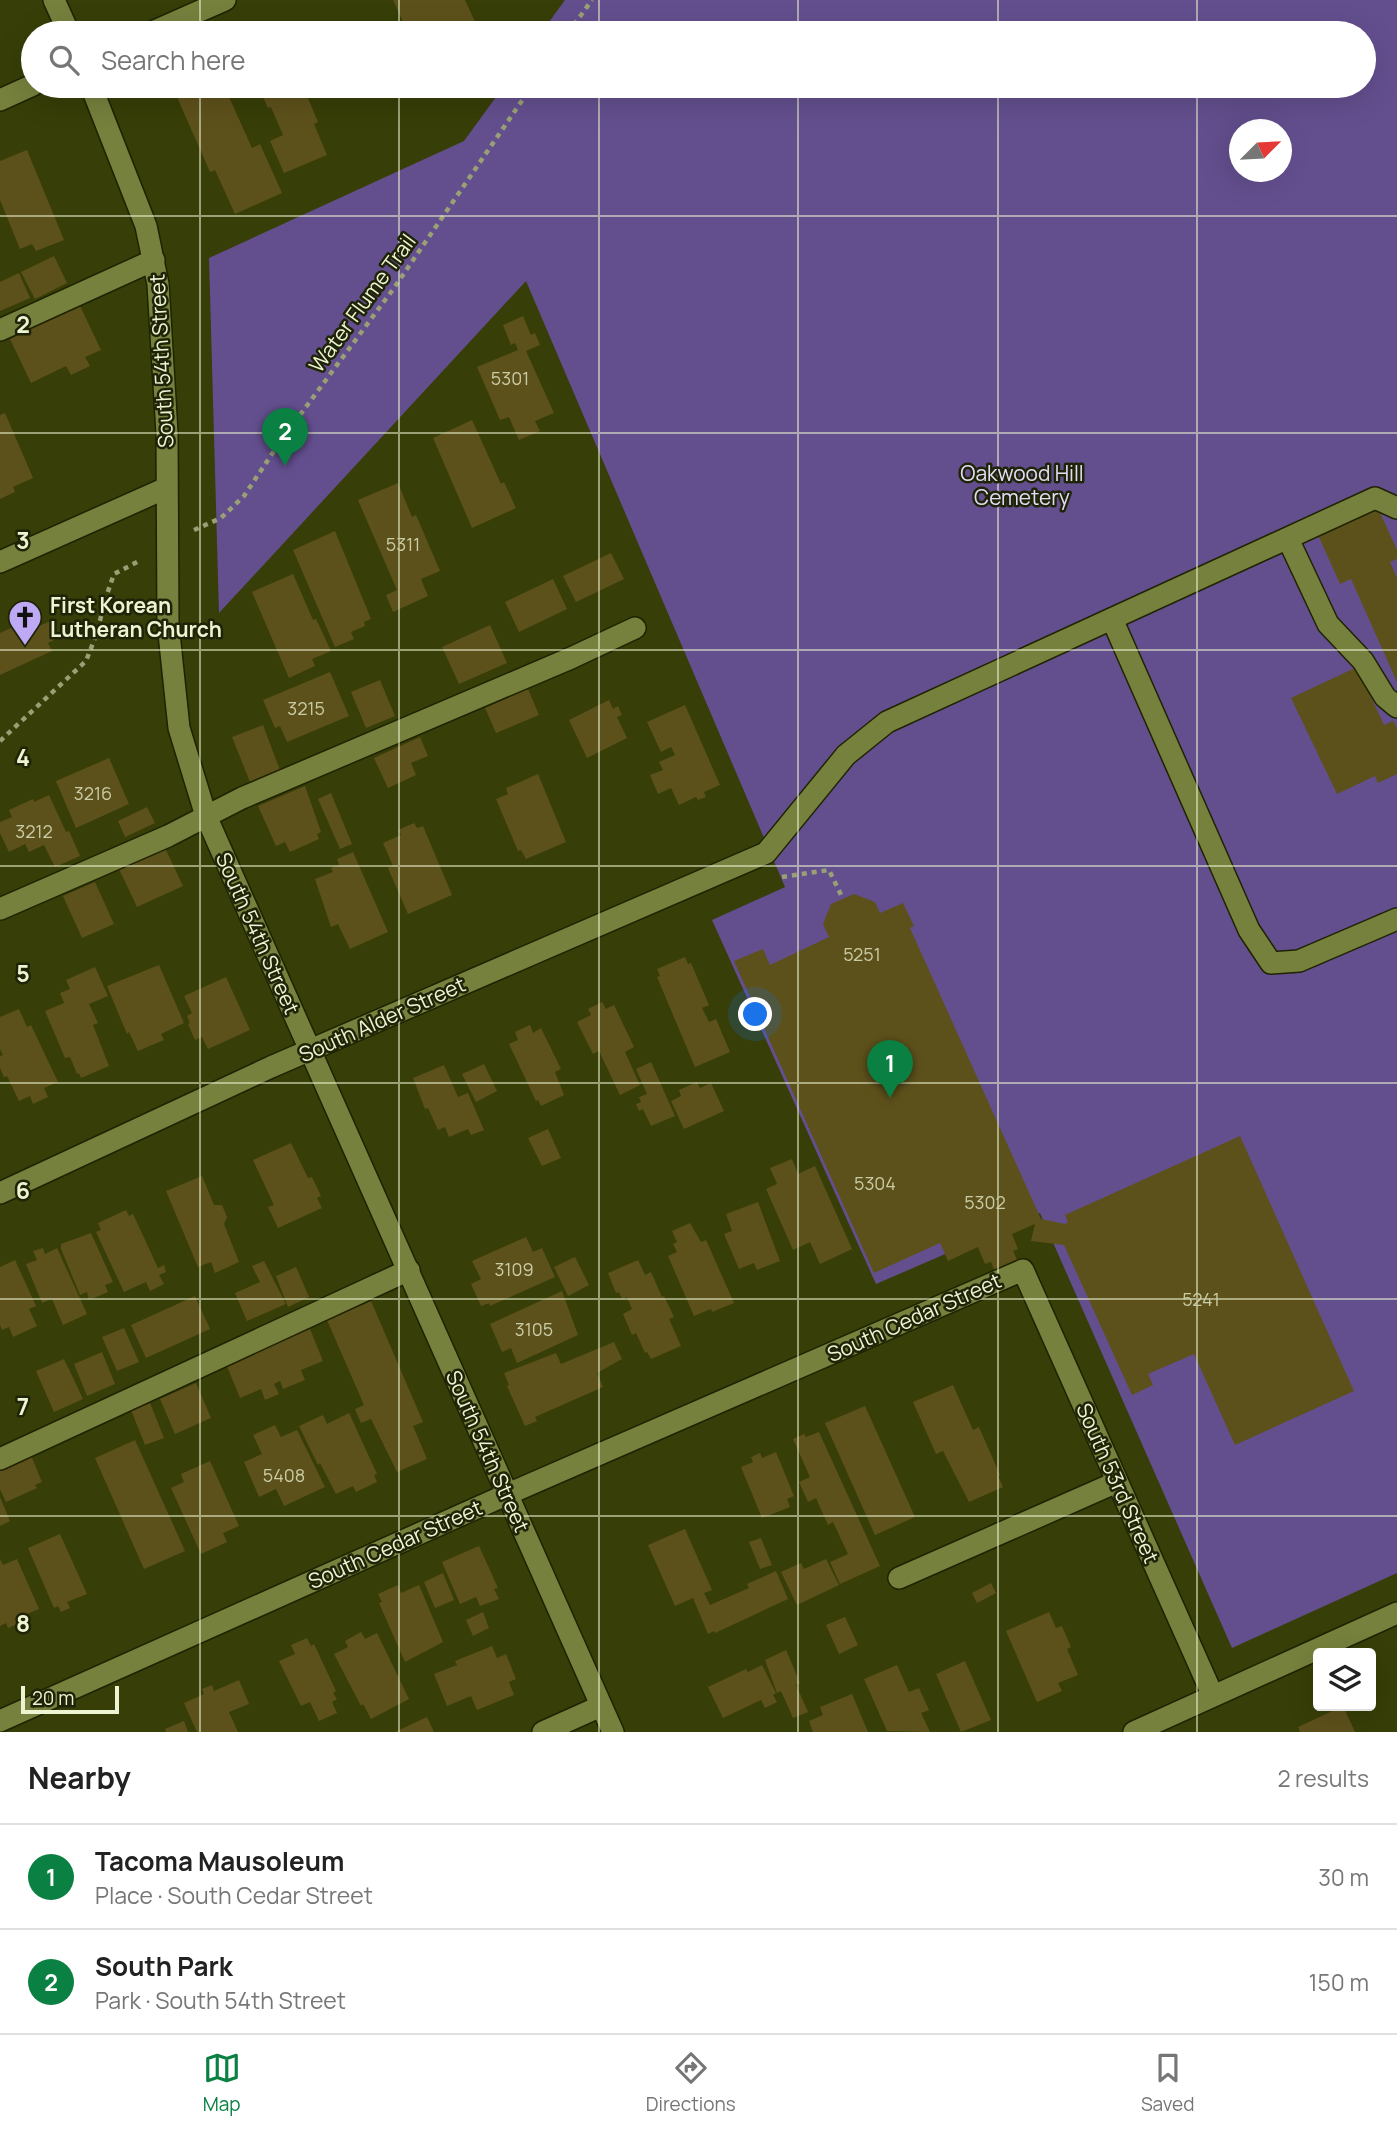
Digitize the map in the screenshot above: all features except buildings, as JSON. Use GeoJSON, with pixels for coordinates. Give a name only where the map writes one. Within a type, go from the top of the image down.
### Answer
{"type":"FeatureCollection","features":[{"type":"Feature","properties":{"kind":"street"},"geometry":{"type":"LineString","coordinates":[[54,0],[64,21]]}},
{"type":"Feature","properties":{"kind":"street"},"geometry":{"type":"LineString","coordinates":[[177,21],[225,0]]}},
{"type":"Feature","properties":{"kind":"street"},"geometry":{"type":"LineString","coordinates":[[0,100],[21,90]]}},
{"type":"Feature","properties":{"kind":"street","name":"South 54th Street"},"geometry":{"type":"LineString","coordinates":[[96,98],[146,226],[154,261],[164,360],[167,433],[168,625],[179,728],[206,816],[613,1732]]}},
{"type":"Feature","properties":{"kind":"street"},"geometry":{"type":"LineString","coordinates":[[0,330],[154,261]]}},
{"type":"Feature","properties":{"kind":"street"},"geometry":{"type":"LineString","coordinates":[[0,562],[166,488]]}},
{"type":"Feature","properties":{"kind":"street"},"geometry":{"type":"LineString","coordinates":[[1397,508],[1375,498],[1112,619],[1250,930],[1271,963],[1299,961],[1397,919]]}},
{"type":"Feature","properties":{"kind":"street"},"geometry":{"type":"LineString","coordinates":[[1288,539],[1328,624],[1363,660],[1385,696],[1397,707]]}},
{"type":"Feature","properties":{"kind":"street","name":"South Alder Street"},"geometry":{"type":"LineString","coordinates":[[0,1193],[310,1051],[766,853],[846,755],[887,722],[1112,619]]}},
{"type":"Feature","properties":{"kind":"street"},"geometry":{"type":"LineString","coordinates":[[0,909],[168,836],[242,798],[571,658],[635,628]]}},
{"type":"Feature","properties":{"kind":"street","name":"South 53rd Street"},"geometry":{"type":"LineString","coordinates":[[1023,1269],[1213,1696]]}},
{"type":"Feature","properties":{"kind":"street","name":"South Cedar Street"},"geometry":{"type":"LineString","coordinates":[[0,1721],[508,1494],[1023,1269]]}},
{"type":"Feature","properties":{"kind":"street"},"geometry":{"type":"LineString","coordinates":[[0,1459],[409,1270]]}},
{"type":"Feature","properties":{"kind":"street"},"geometry":{"type":"LineString","coordinates":[[899,1578],[1117,1482]]}},
{"type":"Feature","properties":{"kind":"street"},"geometry":{"type":"LineString","coordinates":[[1134,1732],[1397,1614]]}},
{"type":"Feature","properties":{"kind":"street"},"geometry":{"type":"LineString","coordinates":[[543,1732],[601,1706]]}},
{"type":"Feature","properties":{"kind":"path"},"geometry":{"type":"LineString","coordinates":[[577,21],[592,0]]}},
{"type":"Feature","properties":{"kind":"path","name":"Water Flume Trail"},"geometry":{"type":"LineString","coordinates":[[205,524],[221,518],[244,496],[280,442],[394,288],[524,98]]}},
{"type":"Feature","properties":{"kind":"path"},"geometry":{"type":"LineString","coordinates":[[0,741],[86,661],[114,574],[125,568]]}},
{"type":"Feature","properties":{"kind":"path"},"geometry":{"type":"LineString","coordinates":[[774,878],[829,870],[843,898]]}},
{"type":"Feature","properties":{"kind":"green space","name":"Oakwood Hill Cemetery"},"geometry":{"type":"Polygon","coordinates":[[[565,0],[1397,0],[1397,1573],[1232,1648],[1040,1213],[876,1284],[712,920],[785,887],[526,281],[219,613],[209,258],[464,141],[495,98],[1376,98],[1376,21],[550,21],[565,0]]]}},
{"type":"Feature","properties":{"kind":"place","name":"South Park"},"geometry":{"type":"Point","coordinates":[285,466]}},
{"type":"Feature","properties":{"kind":"place","name":"First Korean Lutheran Church"},"geometry":{"type":"Point","coordinates":[25,647]}},
{"type":"Feature","properties":{"kind":"place","name":"Tacoma Mausoleum"},"geometry":{"type":"Point","coordinates":[890,1098]}}]}
